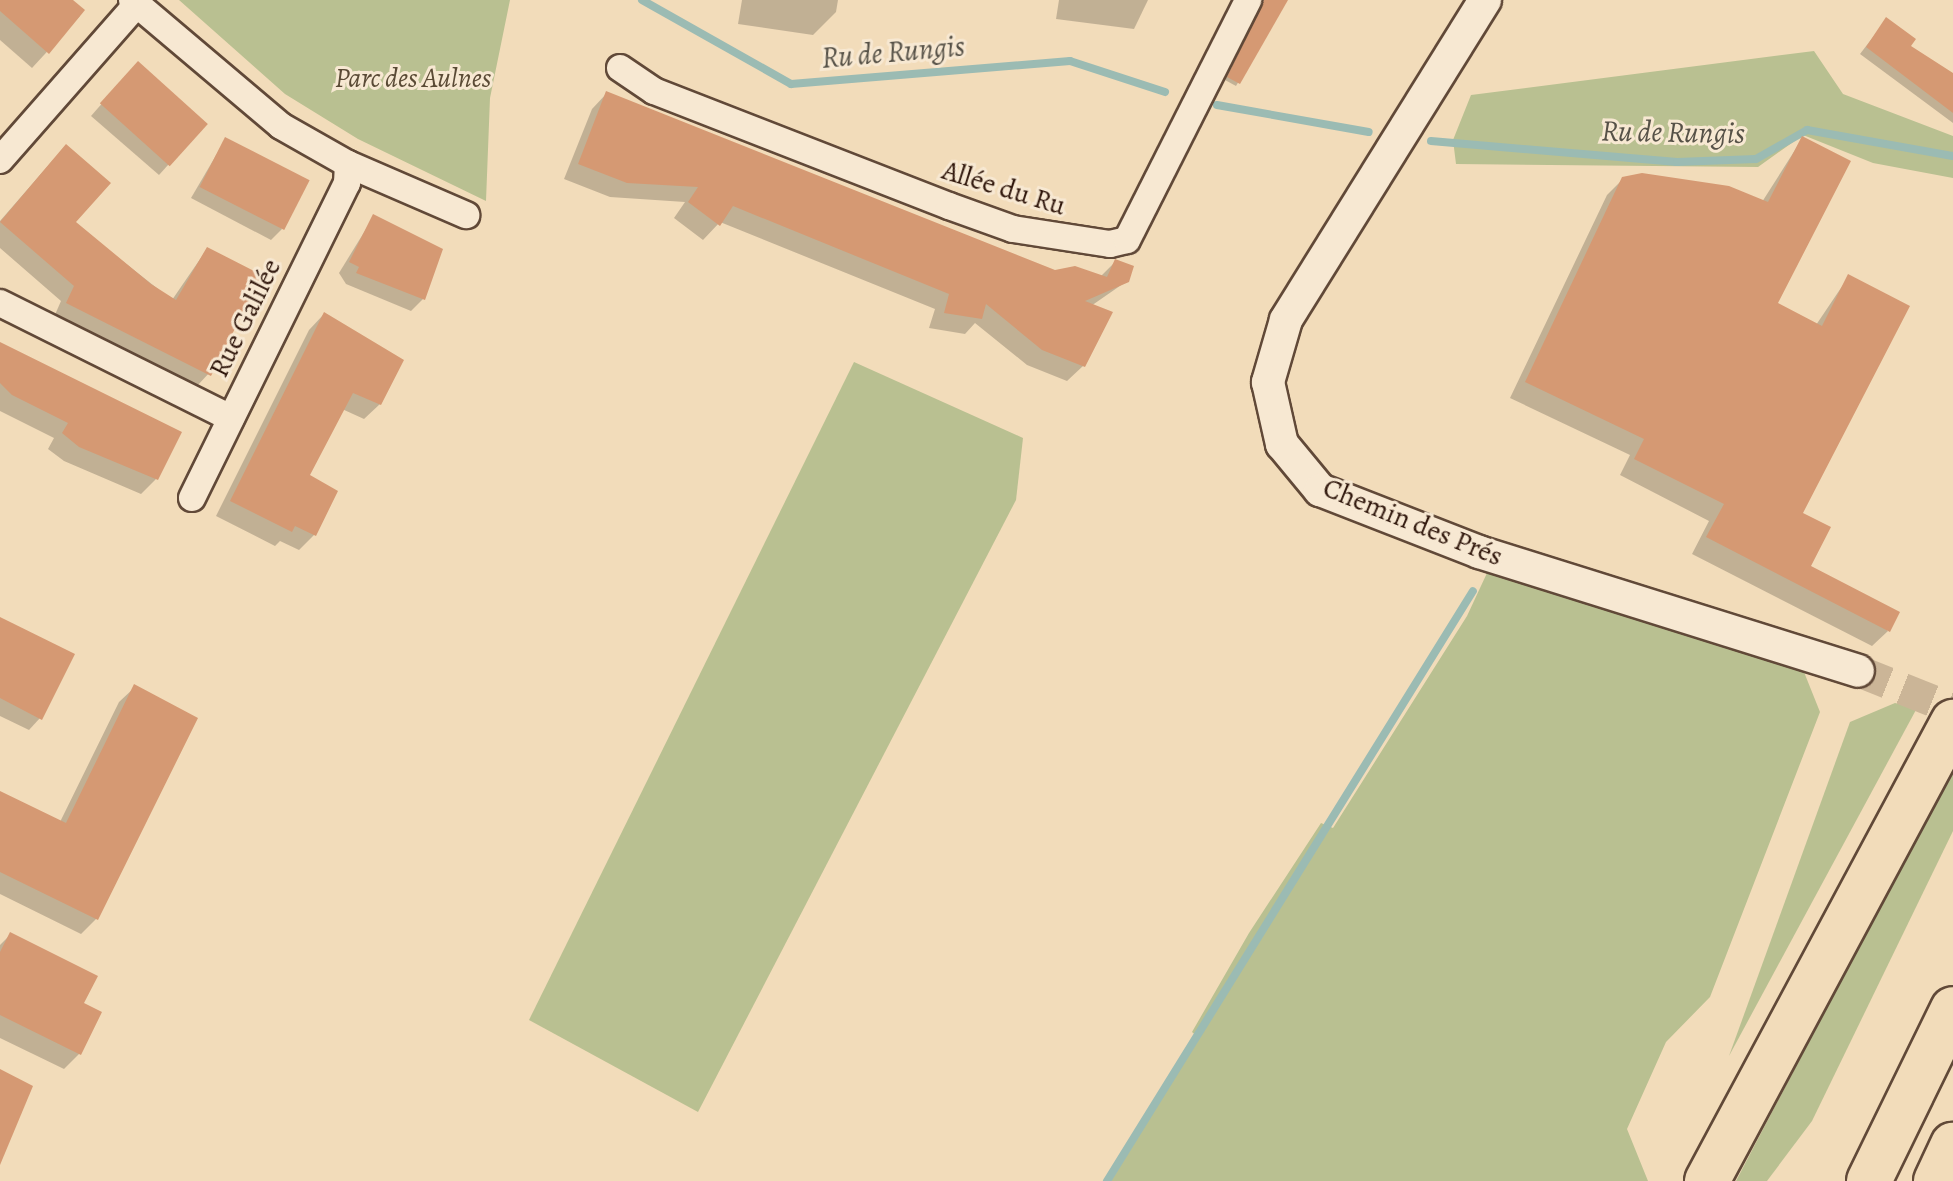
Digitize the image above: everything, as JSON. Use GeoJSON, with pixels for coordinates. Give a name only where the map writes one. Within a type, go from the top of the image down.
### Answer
{"type":"FeatureCollection","features":[{"type":"Feature","properties":{"kind":"highway"},"geometry":{"type":"LineString","coordinates":[[1707,1181],[1948,731]]}},
{"type":"Feature","properties":{"kind":"highway"},"geometry":{"type":"LineString","coordinates":[[1869,1181],[1953,1009]]}},
{"type":"Feature","properties":{"kind":"highway"},"geometry":{"type":"LineString","coordinates":[[1936,1181],[1953,1145]]}},
{"type":"Feature","properties":{"kind":"street","name":"Allée du Ru"},"geometry":{"type":"LineString","coordinates":[[620,68],[654,91],[961,211],[1027,232],[1110,244],[1127,240],[1248,0]]}},
{"type":"Feature","properties":{"kind":"street","name":"Chemin des Prés"},"geometry":{"type":"LineString","coordinates":[[1485,0],[1286,320],[1268,382],[1282,444],[1320,490],[1479,552],[1858,671]]}},
{"type":"Feature","properties":{"kind":"street"},"geometry":{"type":"LineString","coordinates":[[0,160],[135,2],[242,97],[348,164],[466,215]]}},
{"type":"Feature","properties":{"kind":"street","name":"Rue Galilée"},"geometry":{"type":"LineString","coordinates":[[192,498],[347,183],[348,164]]}},
{"type":"Feature","properties":{"kind":"street"},"geometry":{"type":"LineString","coordinates":[[0,303],[231,418]]}},
{"type":"Feature","properties":{"kind":"green space","name":"Parc des Aulnes"},"geometry":{"type":"Polygon","coordinates":[[[179,0],[510,0],[490,98],[486,201],[358,139],[285,94],[179,0]]]}},
{"type":"Feature","properties":{"kind":"green space"},"geometry":{"type":"Polygon","coordinates":[[[1814,51],[1843,94],[1953,136],[1953,178],[1873,163],[1803,135],[1758,167],[1456,164],[1453,140],[1471,95],[1814,51]]]}},
{"type":"Feature","properties":{"kind":"green space"},"geometry":{"type":"Polygon","coordinates":[[[854,362],[1023,438],[1016,500],[698,1112],[529,1020],[854,362]]]}},
{"type":"Feature","properties":{"kind":"green space"},"geometry":{"type":"Polygon","coordinates":[[[1487,573],[1792,663],[1804,672],[1820,712],[1710,997],[1666,1042],[1627,1129],[1648,1181],[1111,1181],[1199,1038],[1192,1032],[1249,933],[1321,823],[1333,828],[1467,616],[1487,573]]]}},
{"type":"Feature","properties":{"kind":"green space"},"geometry":{"type":"Polygon","coordinates":[[[1895,703],[1917,708],[1729,1056],[1850,722],[1895,703]]]}},
{"type":"Feature","properties":{"kind":"green space"},"geometry":{"type":"Polygon","coordinates":[[[1953,766],[1953,831],[1812,1121],[1767,1181],[1736,1181],[1953,766]]]}},
{"type":"Feature","properties":{"kind":"building"},"geometry":{"type":"Polygon","coordinates":[[[0,0],[73,0],[85,10],[49,54],[0,11],[0,0]]]}},
{"type":"Feature","properties":{"kind":"building"},"geometry":{"type":"Polygon","coordinates":[[[1264,0],[1288,0],[1240,84],[1227,77],[1264,0]]]}},
{"type":"Feature","properties":{"kind":"building"},"geometry":{"type":"Polygon","coordinates":[[[1886,17],[1916,39],[1911,46],[1953,73],[1953,113],[1866,47],[1886,17]]]}},
{"type":"Feature","properties":{"kind":"building"},"geometry":{"type":"Polygon","coordinates":[[[138,61],[208,124],[170,166],[100,103],[138,61]]]}},
{"type":"Feature","properties":{"kind":"building"},"geometry":{"type":"Polygon","coordinates":[[[606,91],[1055,270],[1075,266],[1107,277],[1115,259],[1134,266],[1129,282],[1085,301],[1113,312],[1085,367],[1042,350],[986,304],[982,319],[944,313],[949,294],[733,206],[720,226],[688,202],[698,187],[627,183],[578,164],[606,91]]]}},
{"type":"Feature","properties":{"kind":"building"},"geometry":{"type":"Polygon","coordinates":[[[1802,136],[1851,161],[1778,303],[1822,326],[1848,274],[1910,306],[1803,513],[1831,527],[1811,566],[1900,612],[1890,632],[1706,537],[1724,504],[1634,459],[1644,439],[1525,382],[1622,177],[1642,173],[1729,186],[1768,202],[1802,136]]]}},
{"type":"Feature","properties":{"kind":"building"},"geometry":{"type":"Polygon","coordinates":[[[225,137],[310,180],[284,230],[200,187],[225,137]]]}},
{"type":"Feature","properties":{"kind":"building"},"geometry":{"type":"Polygon","coordinates":[[[66,144],[111,183],[76,222],[151,284],[176,300],[207,247],[262,275],[211,376],[66,303],[74,286],[0,222],[66,144]]]}},
{"type":"Feature","properties":{"kind":"building"},"geometry":{"type":"Polygon","coordinates":[[[373,214],[443,249],[425,300],[356,273],[359,267],[349,262],[373,214]]]}},
{"type":"Feature","properties":{"kind":"building"},"geometry":{"type":"Polygon","coordinates":[[[324,312],[404,360],[381,405],[353,393],[310,475],[338,491],[316,536],[295,526],[292,532],[230,501],[324,312]]]}},
{"type":"Feature","properties":{"kind":"building"},"geometry":{"type":"Polygon","coordinates":[[[0,342],[182,432],[158,480],[79,447],[62,433],[68,423],[12,395],[0,383],[0,342]]]}},
{"type":"Feature","properties":{"kind":"building"},"geometry":{"type":"Polygon","coordinates":[[[0,617],[75,654],[42,720],[0,698],[0,617]]]}},
{"type":"Feature","properties":{"kind":"building"},"geometry":{"type":"Polygon","coordinates":[[[134,684],[198,718],[98,920],[0,872],[0,791],[66,823],[134,684]]]}},
{"type":"Feature","properties":{"kind":"building"},"geometry":{"type":"Polygon","coordinates":[[[10,932],[98,976],[84,1003],[102,1012],[81,1055],[0,1015],[0,952],[10,932]]]}},
{"type":"Feature","properties":{"kind":"building"},"geometry":{"type":"Polygon","coordinates":[[[0,1069],[33,1086],[0,1165],[0,1069]]]}},
{"type":"Feature","properties":{"kind":"waterway","name":"Ru de Rungis"},"geometry":{"type":"LineString","coordinates":[[642,0],[791,84],[1070,61],[1165,92]]}},
{"type":"Feature","properties":{"kind":"waterway","name":"Ru de Rungis"},"geometry":{"type":"LineString","coordinates":[[1217,105],[1369,132]]}},
{"type":"Feature","properties":{"kind":"waterway","name":"Ru de Rungis"},"geometry":{"type":"LineString","coordinates":[[1431,141],[1677,162],[1756,159],[1807,130],[1953,156]]}},
{"type":"Feature","properties":{"kind":"waterway"},"geometry":{"type":"LineString","coordinates":[[1107,1181],[1473,591]]}},
{"type":"Feature","properties":{"kind":"tunnel"},"geometry":{"type":"LineString","coordinates":[[1858,671],[1953,709]]}}]}
